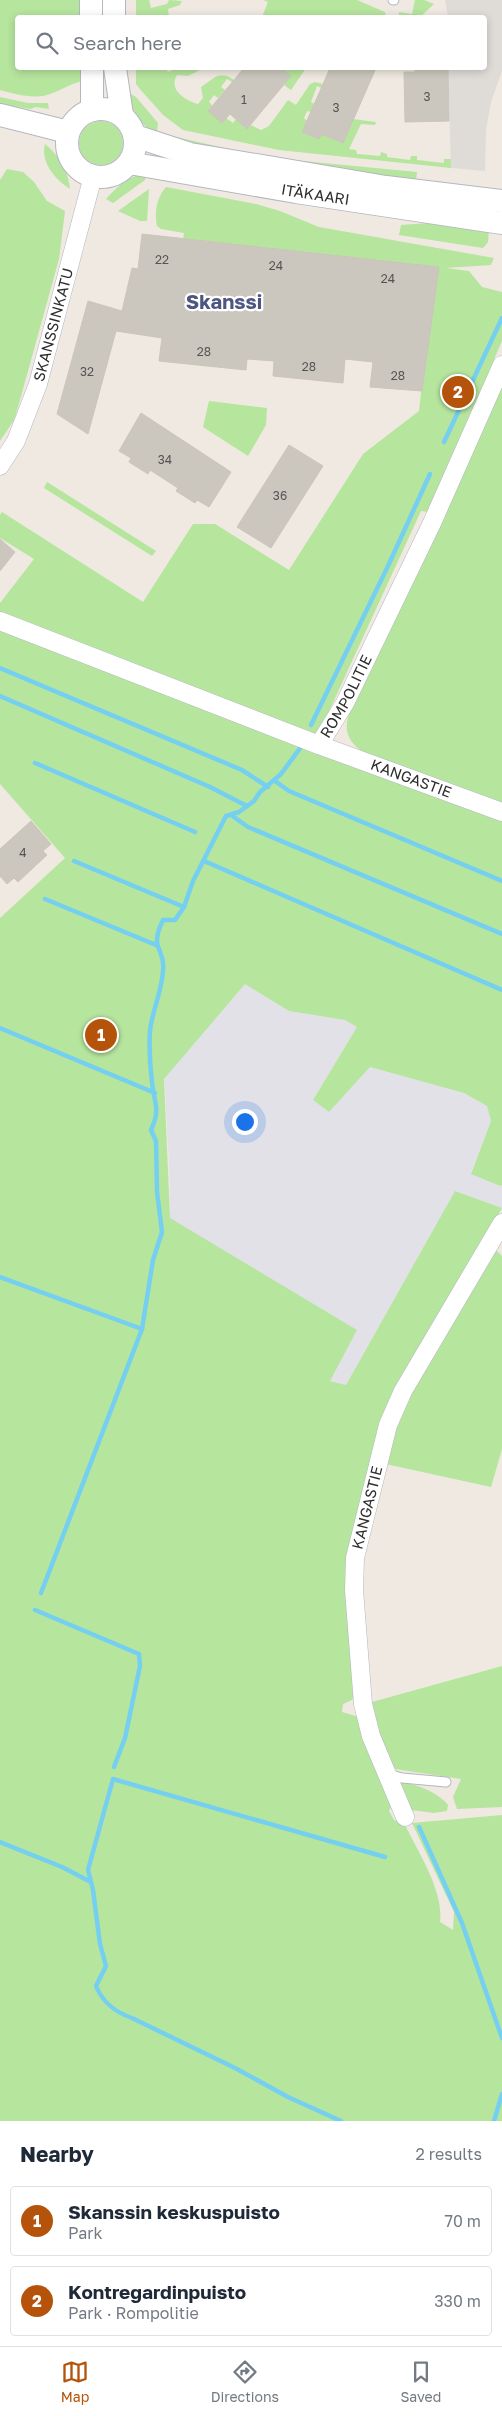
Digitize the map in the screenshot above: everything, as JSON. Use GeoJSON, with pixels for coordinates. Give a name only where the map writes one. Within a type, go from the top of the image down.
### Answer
{"type":"FeatureCollection","features":[{"type":"Feature","properties":{"kind":"street"},"geometry":{"type":"LineString","coordinates":[[91,0],[91,15]]}},
{"type":"Feature","properties":{"kind":"street"},"geometry":{"type":"LineString","coordinates":[[114,0],[114,15]]}},
{"type":"Feature","properties":{"kind":"street"},"geometry":{"type":"LineString","coordinates":[[92,70],[92,110]]}},
{"type":"Feature","properties":{"kind":"street"},"geometry":{"type":"LineString","coordinates":[[115,70],[122,115]]}},
{"type":"Feature","properties":{"kind":"street"},"geometry":{"type":"LineString","coordinates":[[107,109],[122,115],[130,124],[135,136],[135,150],[129,163],[110,176],[93,176],[81,171],[72,160],[67,146],[68,132],[77,118],[92,110],[107,109]]}},
{"type":"Feature","properties":{"kind":"street"},"geometry":{"type":"LineString","coordinates":[[0,115],[68,132]]}},
{"type":"Feature","properties":{"kind":"street","name":"ITÄKAARI"},"geometry":{"type":"LineString","coordinates":[[135,136],[190,154],[386,187],[502,201]]}},
{"type":"Feature","properties":{"kind":"street","name":"ITÄKAARI"},"geometry":{"type":"LineString","coordinates":[[129,163],[296,192],[502,223]]}},
{"type":"Feature","properties":{"kind":"street","name":"SKANSSINKATU"},"geometry":{"type":"LineString","coordinates":[[0,466],[16,441],[38,384],[93,176]]}},
{"type":"Feature","properties":{"kind":"street","name":"ROMPOLITIE"},"geometry":{"type":"LineString","coordinates":[[0,620],[320,745],[345,703],[432,523],[502,365]]}},
{"type":"Feature","properties":{"kind":"street","name":"KANGASTIE"},"geometry":{"type":"LineString","coordinates":[[320,745],[502,812]]}},
{"type":"Feature","properties":{"kind":"street","name":"KANGASTIE"},"geometry":{"type":"LineString","coordinates":[[405,1817],[371,1736],[363,1704],[354,1590],[355,1558],[388,1425],[404,1391],[502,1223]]}},
{"type":"Feature","properties":{"kind":"lane"},"geometry":{"type":"LineString","coordinates":[[388,1774],[402,1778],[446,1782]]}},
{"type":"Feature","properties":{"kind":"shaded area"},"geometry":{"type":"Polygon","coordinates":[[[445,0],[502,0],[502,71],[491,102],[486,130],[485,171],[451,168],[448,70],[487,70],[487,15],[448,15],[445,0]]]}},
{"type":"Feature","properties":{"kind":"shaded area"},"geometry":{"type":"Polygon","coordinates":[[[218,957],[289,1011],[345,1020],[357,1027],[313,1100],[329,1112],[370,1067],[464,1093],[487,1106],[491,1121],[471,1173],[499,1186],[502,1185],[502,1208],[455,1191],[346,1385],[283,1368],[169,1317],[170,1183],[162,1030],[218,957]]]}},
{"type":"Feature","properties":{"kind":"green space"},"geometry":{"type":"Polygon","coordinates":[[[0,0],[86,0],[87,15],[15,15],[15,70],[88,70],[87,80],[41,96],[23,96],[0,90],[0,0]]]}},
{"type":"Feature","properties":{"kind":"green space"},"geometry":{"type":"Polygon","coordinates":[[[136,0],[149,0],[151,8],[167,4],[169,0],[182,1],[180,5],[168,9],[169,15],[136,15],[136,0]]]}},
{"type":"Feature","properties":{"kind":"green space"},"geometry":{"type":"Polygon","coordinates":[[[263,0],[357,0],[385,12],[386,15],[263,15],[268,2],[263,0]]]}},
{"type":"Feature","properties":{"kind":"green space"},"geometry":{"type":"Polygon","coordinates":[[[415,0],[424,0],[434,4],[422,15],[399,15],[399,12],[412,14],[415,0]]]}},
{"type":"Feature","properties":{"kind":"green space"},"geometry":{"type":"Polygon","coordinates":[[[136,70],[167,70],[168,72],[172,70],[200,70],[188,76],[177,75],[175,80],[176,90],[179,94],[198,104],[203,98],[201,87],[217,76],[225,75],[234,80],[232,82],[227,79],[221,87],[225,90],[218,98],[214,95],[209,102],[212,105],[208,111],[222,123],[226,118],[233,123],[236,119],[247,129],[251,125],[261,130],[269,126],[288,100],[296,105],[310,84],[315,82],[323,84],[321,88],[317,86],[311,102],[315,104],[311,112],[307,111],[304,118],[307,121],[303,132],[319,139],[322,134],[353,119],[376,122],[375,125],[361,124],[349,149],[356,150],[357,154],[380,156],[381,152],[387,154],[387,157],[410,160],[411,156],[417,156],[417,160],[444,163],[444,159],[451,159],[451,168],[279,150],[183,130],[163,115],[136,84],[136,70]]]}},
{"type":"Feature","properties":{"kind":"green space"},"geometry":{"type":"Polygon","coordinates":[[[284,70],[305,70],[291,90],[284,85],[291,76],[284,70]]]}},
{"type":"Feature","properties":{"kind":"green space"},"geometry":{"type":"Polygon","coordinates":[[[129,93],[136,97],[158,123],[157,132],[146,127],[137,117],[131,104],[129,93]]]}},
{"type":"Feature","properties":{"kind":"green space"},"geometry":{"type":"Polygon","coordinates":[[[0,97],[28,103],[48,103],[49,109],[36,107],[30,109],[0,104],[0,97]]]}},
{"type":"Feature","properties":{"kind":"green space"},"geometry":{"type":"Polygon","coordinates":[[[97,121],[105,121],[117,127],[123,143],[117,159],[105,165],[97,165],[85,159],[79,147],[79,139],[85,127],[97,121]]]}},
{"type":"Feature","properties":{"kind":"green space"},"geometry":{"type":"Polygon","coordinates":[[[176,137],[238,151],[292,160],[417,172],[416,180],[382,181],[174,145],[176,137]]]}},
{"type":"Feature","properties":{"kind":"green space"},"geometry":{"type":"Polygon","coordinates":[[[45,144],[62,164],[70,189],[59,181],[50,170],[45,158],[45,144]]]}},
{"type":"Feature","properties":{"kind":"green space"},"geometry":{"type":"Polygon","coordinates":[[[7,169],[23,172],[34,182],[47,201],[65,211],[59,259],[20,400],[14,420],[0,441],[0,180],[7,169]]]}},
{"type":"Feature","properties":{"kind":"green space"},"geometry":{"type":"Polygon","coordinates":[[[145,173],[145,180],[113,203],[106,199],[123,183],[145,173]]]}},
{"type":"Feature","properties":{"kind":"green space"},"geometry":{"type":"Polygon","coordinates":[[[166,187],[256,204],[280,211],[319,227],[494,258],[491,265],[446,268],[469,271],[482,287],[502,292],[502,341],[495,357],[492,377],[502,386],[502,805],[366,754],[354,745],[348,735],[347,724],[350,710],[442,514],[421,511],[325,720],[323,751],[502,817],[502,1185],[500,1186],[471,1174],[491,1121],[487,1106],[464,1093],[370,1067],[329,1112],[313,1100],[357,1027],[345,1020],[289,1011],[245,984],[164,1079],[170,1218],[357,1330],[330,1381],[346,1385],[455,1191],[502,1208],[394,1396],[363,1495],[356,1694],[352,1700],[343,1704],[342,1712],[359,1717],[394,1802],[389,1811],[394,1820],[405,1825],[429,1872],[438,1898],[440,1922],[453,1930],[454,1912],[412,1823],[502,1815],[502,2121],[0,2121],[0,918],[65,858],[0,784],[0,603],[34,559],[0,538],[0,515],[2,512],[143,602],[193,524],[215,524],[289,570],[363,454],[419,411],[435,267],[183,240],[184,233],[161,229],[157,226],[157,205],[160,195],[166,187]]]}},
{"type":"Feature","properties":{"kind":"green space"},"geometry":{"type":"Polygon","coordinates":[[[149,189],[147,221],[140,221],[118,211],[149,189]]]}},
{"type":"Feature","properties":{"kind":"green space"},"geometry":{"type":"Polygon","coordinates":[[[429,223],[489,230],[488,242],[483,248],[399,235],[401,225],[429,223]]]}},
{"type":"Feature","properties":{"kind":"green space"},"geometry":{"type":"Polygon","coordinates":[[[209,401],[267,408],[266,425],[248,456],[203,427],[209,401]]]}},
{"type":"Feature","properties":{"kind":"green space"},"geometry":{"type":"Polygon","coordinates":[[[47,482],[156,551],[152,556],[44,488],[47,482]]]}},
{"type":"Feature","properties":{"kind":"green space"},"geometry":{"type":"Polygon","coordinates":[[[494,1248],[502,1256],[502,1449],[491,1487],[381,1463],[395,1421],[494,1248]]]}},
{"type":"Feature","properties":{"kind":"green space"},"geometry":{"type":"Polygon","coordinates":[[[502,1666],[502,1807],[457,1809],[453,1797],[461,1779],[395,1769],[383,1748],[372,1702],[502,1666]]]}},
{"type":"Feature","properties":{"kind":"green space"},"geometry":{"type":"Polygon","coordinates":[[[402,1783],[421,1787],[434,1793],[448,1805],[447,1811],[434,1813],[411,1810],[398,1787],[402,1783]]]}},
{"type":"Feature","properties":{"kind":"building"},"geometry":{"type":"Polygon","coordinates":[[[242,70],[284,70],[291,76],[247,129],[230,114],[222,123],[208,111],[242,70]]]}},
{"type":"Feature","properties":{"kind":"building"},"geometry":{"type":"Polygon","coordinates":[[[329,70],[375,70],[343,143],[322,134],[319,139],[302,132],[329,70]]]}},
{"type":"Feature","properties":{"kind":"building"},"geometry":{"type":"Polygon","coordinates":[[[415,70],[448,70],[449,121],[405,122],[404,72],[415,72],[415,70]]]}},
{"type":"Feature","properties":{"kind":"building"},"geometry":{"type":"Polygon","coordinates":[[[142,234],[439,267],[422,391],[370,387],[373,362],[345,359],[343,383],[273,376],[274,361],[247,359],[246,370],[159,361],[162,338],[116,331],[88,434],[57,414],[88,301],[122,311],[132,268],[138,269],[142,234]]]}},
{"type":"Feature","properties":{"kind":"building"},"geometry":{"type":"Polygon","coordinates":[[[141,413],[231,472],[209,507],[197,500],[195,503],[176,491],[178,488],[150,470],[148,474],[129,462],[131,458],[119,451],[141,413]]]}},
{"type":"Feature","properties":{"kind":"building"},"geometry":{"type":"Polygon","coordinates":[[[289,445],[323,466],[271,548],[237,527],[289,445]]]}},
{"type":"Feature","properties":{"kind":"building"},"geometry":{"type":"Polygon","coordinates":[[[0,539],[15,552],[0,571],[0,539]]]}},
{"type":"Feature","properties":{"kind":"building"},"geometry":{"type":"Polygon","coordinates":[[[31,821],[51,844],[43,851],[47,855],[18,882],[14,878],[7,884],[0,876],[0,849],[31,821]]]}},
{"type":"Feature","properties":{"kind":"waterway"},"geometry":{"type":"LineString","coordinates":[[444,442],[502,318]]}},
{"type":"Feature","properties":{"kind":"waterway"},"geometry":{"type":"LineString","coordinates":[[311,725],[430,474]]}},
{"type":"Feature","properties":{"kind":"waterway"},"geometry":{"type":"LineString","coordinates":[[0,668],[242,770],[268,787]]}},
{"type":"Feature","properties":{"kind":"waterway"},"geometry":{"type":"LineString","coordinates":[[0,696],[210,787],[247,806]]}},
{"type":"Feature","properties":{"kind":"waterway"},"geometry":{"type":"LineString","coordinates":[[41,1593],[142,1329],[153,1260],[162,1232],[157,1192],[156,1141],[151,1130],[156,1117],[156,1106],[151,1076],[150,1050],[151,1023],[163,971],[162,957],[157,943],[159,930],[163,920],[175,920],[184,907],[193,881],[226,816],[239,812],[254,801],[260,792],[281,774],[301,747]]}},
{"type":"Feature","properties":{"kind":"waterway"},"geometry":{"type":"LineString","coordinates":[[35,763],[195,832]]}},
{"type":"Feature","properties":{"kind":"waterway"},"geometry":{"type":"LineString","coordinates":[[275,781],[289,791],[502,881]]}},
{"type":"Feature","properties":{"kind":"waterway"},"geometry":{"type":"LineString","coordinates":[[231,815],[248,827],[502,934]]}},
{"type":"Feature","properties":{"kind":"waterway"},"geometry":{"type":"LineString","coordinates":[[74,861],[184,907]]}},
{"type":"Feature","properties":{"kind":"waterway"},"geometry":{"type":"LineString","coordinates":[[204,861],[502,990]]}},
{"type":"Feature","properties":{"kind":"waterway"},"geometry":{"type":"LineString","coordinates":[[45,899],[156,945]]}},
{"type":"Feature","properties":{"kind":"waterway"},"geometry":{"type":"LineString","coordinates":[[0,1028],[155,1093]]}},
{"type":"Feature","properties":{"kind":"waterway"},"geometry":{"type":"LineString","coordinates":[[0,1277],[142,1329]]}},
{"type":"Feature","properties":{"kind":"waterway"},"geometry":{"type":"LineString","coordinates":[[35,1610],[139,1654],[140,1666],[125,1738],[114,1767]]}},
{"type":"Feature","properties":{"kind":"waterway"},"geometry":{"type":"LineString","coordinates":[[341,2121],[288,2097],[235,2068],[120,2013],[110,2006],[96,1986],[106,1966],[100,1944],[93,1890],[88,1870],[113,1779],[385,1857]]}},
{"type":"Feature","properties":{"kind":"waterway"},"geometry":{"type":"LineString","coordinates":[[419,1827],[462,1923],[502,2038]]}},
{"type":"Feature","properties":{"kind":"waterway"},"geometry":{"type":"LineString","coordinates":[[0,1842],[62,1867],[89,1881]]}},
{"type":"Feature","properties":{"kind":"waterway"},"geometry":{"type":"LineString","coordinates":[[494,2121],[502,2094]]}},
{"type":"Feature","properties":{"kind":"place","name":"Kontregardinpuisto"},"geometry":{"type":"Point","coordinates":[458,392]}},
{"type":"Feature","properties":{"kind":"place","name":"Skanssin keskuspuisto"},"geometry":{"type":"Point","coordinates":[101,1035]}},
{"type":"Feature","properties":{"kind":"district","name":"Skanssi"},"geometry":{"type":"Point","coordinates":[224,302]}}]}
